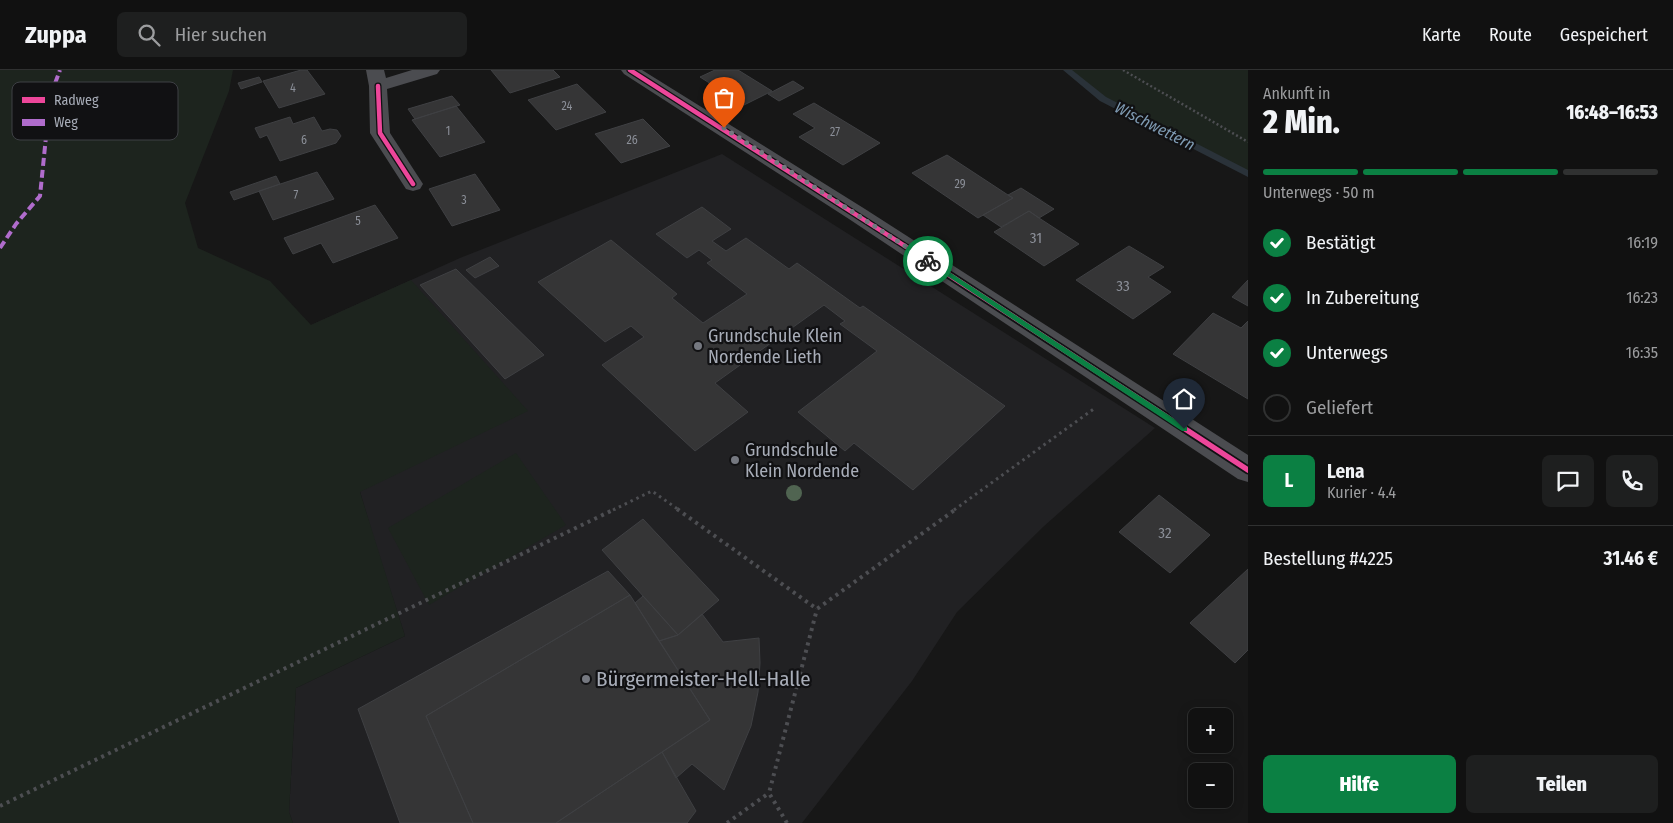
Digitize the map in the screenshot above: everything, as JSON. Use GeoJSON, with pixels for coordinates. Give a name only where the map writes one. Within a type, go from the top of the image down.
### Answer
{"type":"FeatureCollection","features":[{"type":"Feature","properties":{"kind":"street"},"geometry":{"type":"LineString","coordinates":[[413,184],[380,133],[377,78],[431,70]]}},
{"type":"Feature","properties":{"kind":"street"},"geometry":{"type":"LineString","coordinates":[[630,70],[857,214],[1248,470]]}},
{"type":"Feature","properties":{"kind":"path"},"geometry":{"type":"LineString","coordinates":[[1123,70],[1248,142]]}},
{"type":"Feature","properties":{"kind":"path"},"geometry":{"type":"LineString","coordinates":[[727,823],[769,793],[817,608],[1122,389]]}},
{"type":"Feature","properties":{"kind":"path"},"geometry":{"type":"LineString","coordinates":[[0,806],[652,490],[817,608]]}},
{"type":"Feature","properties":{"kind":"path"},"geometry":{"type":"LineString","coordinates":[[769,793],[787,823]]}},
{"type":"Feature","properties":{"kind":"shaded area"},"geometry":{"type":"Polygon","coordinates":[[[0,70],[233,70],[229,91],[185,203],[198,248],[270,281],[311,325],[411,280],[528,411],[360,492],[405,636],[296,688],[289,812],[293,823],[0,823],[0,70]]]}},
{"type":"Feature","properties":{"kind":"shaded area"},"geometry":{"type":"Polygon","coordinates":[[[1069,70],[1248,70],[1248,172],[1101,96],[1069,70]]]}},
{"type":"Feature","properties":{"kind":"shaded area","name":"Grundschule Klein Nordende"},"geometry":{"type":"Polygon","coordinates":[[[722,154],[1155,428],[1043,527],[957,612],[912,681],[802,823],[293,823],[289,812],[296,688],[405,636],[374,539],[311,325],[460,258],[722,154]]]}},
{"type":"Feature","properties":{"kind":"shaded area"},"geometry":{"type":"Polygon","coordinates":[[[516,453],[566,525],[429,605],[388,528],[516,453]]]}},
{"type":"Feature","properties":{"kind":"building"},"geometry":{"type":"Polygon","coordinates":[[[307,70],[325,94],[279,108],[263,81],[307,70]]]}},
{"type":"Feature","properties":{"kind":"building"},"geometry":{"type":"Polygon","coordinates":[[[491,70],[553,70],[560,77],[510,93],[491,70]]]}},
{"type":"Feature","properties":{"kind":"building"},"geometry":{"type":"Polygon","coordinates":[[[715,70],[738,70],[772,91],[744,105],[700,77],[715,70]]]}},
{"type":"Feature","properties":{"kind":"building"},"geometry":{"type":"Polygon","coordinates":[[[259,77],[262,82],[241,89],[238,83],[259,77]]]}},
{"type":"Feature","properties":{"kind":"building"},"geometry":{"type":"Polygon","coordinates":[[[793,81],[804,88],[779,101],[768,94],[793,81]]]}},
{"type":"Feature","properties":{"kind":"building"},"geometry":{"type":"Polygon","coordinates":[[[577,84],[606,112],[556,130],[528,100],[577,84]]]}},
{"type":"Feature","properties":{"kind":"building"},"geometry":{"type":"Polygon","coordinates":[[[452,96],[460,105],[415,119],[408,109],[452,96]]]}},
{"type":"Feature","properties":{"kind":"building"},"geometry":{"type":"Polygon","coordinates":[[[814,103],[880,143],[843,165],[799,137],[815,128],[793,114],[814,103]]]}},
{"type":"Feature","properties":{"kind":"building"},"geometry":{"type":"Polygon","coordinates":[[[456,106],[485,142],[440,157],[412,120],[456,106]]]}},
{"type":"Feature","properties":{"kind":"building"},"geometry":{"type":"Polygon","coordinates":[[[290,117],[293,124],[314,117],[322,131],[337,130],[341,136],[336,143],[280,161],[267,135],[260,138],[255,128],[290,117]]]}},
{"type":"Feature","properties":{"kind":"building"},"geometry":{"type":"Polygon","coordinates":[[[643,119],[670,146],[621,163],[595,134],[643,119]]]}},
{"type":"Feature","properties":{"kind":"building"},"geometry":{"type":"Polygon","coordinates":[[[947,155],[1013,198],[978,218],[912,173],[947,155]]]}},
{"type":"Feature","properties":{"kind":"building"},"geometry":{"type":"Polygon","coordinates":[[[317,172],[334,199],[273,220],[259,191],[317,172]]]}},
{"type":"Feature","properties":{"kind":"building"},"geometry":{"type":"Polygon","coordinates":[[[475,174],[500,210],[452,226],[429,189],[475,174]]]}},
{"type":"Feature","properties":{"kind":"building"},"geometry":{"type":"Polygon","coordinates":[[[276,176],[280,184],[234,200],[230,192],[276,176]]]}},
{"type":"Feature","properties":{"kind":"building"},"geometry":{"type":"Polygon","coordinates":[[[1021,188],[1054,209],[1039,218],[1029,211],[1001,227],[983,215],[1013,198],[1008,195],[1021,188]]]}},
{"type":"Feature","properties":{"kind":"building"},"geometry":{"type":"Polygon","coordinates":[[[375,205],[398,238],[333,263],[321,243],[293,254],[284,238],[375,205]]]}},
{"type":"Feature","properties":{"kind":"building","name":"Grundschule Klein Nordende Lieth"},"geometry":{"type":"Polygon","coordinates":[[[702,207],[731,229],[712,241],[726,251],[746,238],[789,269],[797,263],[860,308],[863,306],[1005,406],[913,490],[854,443],[845,451],[798,412],[877,351],[840,324],[845,321],[824,305],[715,383],[748,412],[695,451],[602,365],[644,337],[631,326],[605,342],[538,282],[611,240],[677,294],[672,298],[703,323],[747,294],[707,263],[712,260],[699,250],[687,258],[656,234],[702,207]]]}},
{"type":"Feature","properties":{"kind":"building"},"geometry":{"type":"Polygon","coordinates":[[[1029,211],[1079,244],[1044,266],[994,232],[1029,211]]]}},
{"type":"Feature","properties":{"kind":"building"},"geometry":{"type":"Polygon","coordinates":[[[1129,246],[1164,267],[1148,277],[1171,292],[1133,319],[1076,280],[1129,246]]]}},
{"type":"Feature","properties":{"kind":"building"},"geometry":{"type":"Polygon","coordinates":[[[490,257],[499,266],[475,278],[466,270],[490,257]]]}},
{"type":"Feature","properties":{"kind":"building"},"geometry":{"type":"Polygon","coordinates":[[[456,269],[544,355],[505,379],[420,285],[456,269]]]}},
{"type":"Feature","properties":{"kind":"building"},"geometry":{"type":"Polygon","coordinates":[[[1248,280],[1248,306],[1232,297],[1248,280]]]}},
{"type":"Feature","properties":{"kind":"building"},"geometry":{"type":"Polygon","coordinates":[[[1213,313],[1241,328],[1248,321],[1248,399],[1173,354],[1213,313]]]}},
{"type":"Feature","properties":{"kind":"building"},"geometry":{"type":"Polygon","coordinates":[[[1159,495],[1210,535],[1170,573],[1119,532],[1159,495]]]}},
{"type":"Feature","properties":{"kind":"building"},"geometry":{"type":"Polygon","coordinates":[[[643,519],[719,600],[678,635],[602,550],[643,519]]]}},
{"type":"Feature","properties":{"kind":"building"},"geometry":{"type":"Polygon","coordinates":[[[1248,569],[1248,650],[1235,663],[1190,623],[1248,569]]]}},
{"type":"Feature","properties":{"kind":"building"},"geometry":{"type":"Polygon","coordinates":[[[608,571],[630,595],[426,716],[473,823],[400,823],[358,709],[608,571]]]}},
{"type":"Feature","properties":{"kind":"building","name":"Bürgermeister-Hell-Halle"},"geometry":{"type":"Polygon","coordinates":[[[630,595],[710,720],[556,823],[473,823],[426,716],[630,595]]]}},
{"type":"Feature","properties":{"kind":"building"},"geometry":{"type":"Polygon","coordinates":[[[643,596],[678,635],[659,641],[635,603],[643,596]]]}},
{"type":"Feature","properties":{"kind":"building"},"geometry":{"type":"Polygon","coordinates":[[[702,614],[723,642],[759,638],[758,692],[751,726],[724,790],[692,764],[676,778],[662,752],[710,720],[659,641],[678,635],[702,614]]]}},
{"type":"Feature","properties":{"kind":"building"},"geometry":{"type":"Polygon","coordinates":[[[662,752],[696,811],[687,823],[556,823],[662,752]]]}},
{"type":"Feature","properties":{"kind":"waterway","name":"Wischwettern"},"geometry":{"type":"LineString","coordinates":[[1067,70],[1103,99],[1248,174]]}},
{"type":"Feature","properties":{"kind":"marked path"},"geometry":{"type":"LineString","coordinates":[[56,82],[60,70]]}},
{"type":"Feature","properties":{"kind":"marked path"},"geometry":{"type":"LineString","coordinates":[[0,248],[16,224],[40,196],[46,140]]}},
{"type":"Feature","properties":{"kind":"cycle path"},"geometry":{"type":"LineString","coordinates":[[630,70],[857,214],[1248,470]]}},
{"type":"Feature","properties":{"kind":"cycle path"},"geometry":{"type":"LineString","coordinates":[[378,86],[380,133],[413,184]]}},
{"type":"Feature","properties":{"kind":"way so far"},"geometry":{"type":"LineString","coordinates":[[724,128],[928,261]]}},
{"type":"Feature","properties":{"kind":"place","name":"Grundschule Klein Nordende Lieth"},"geometry":{"type":"Point","coordinates":[698,346]}},
{"type":"Feature","properties":{"kind":"place","name":"Grundschule Klein Nordende"},"geometry":{"type":"Point","coordinates":[735,460]}},
{"type":"Feature","properties":{"kind":"place","name":"Bürgermeister-Hell-Halle"},"geometry":{"type":"Point","coordinates":[586,679]}},
{"type":"Feature","properties":{"kind":"route"},"geometry":{"type":"LineString","coordinates":[[928,261],[1184,429]]}}]}
